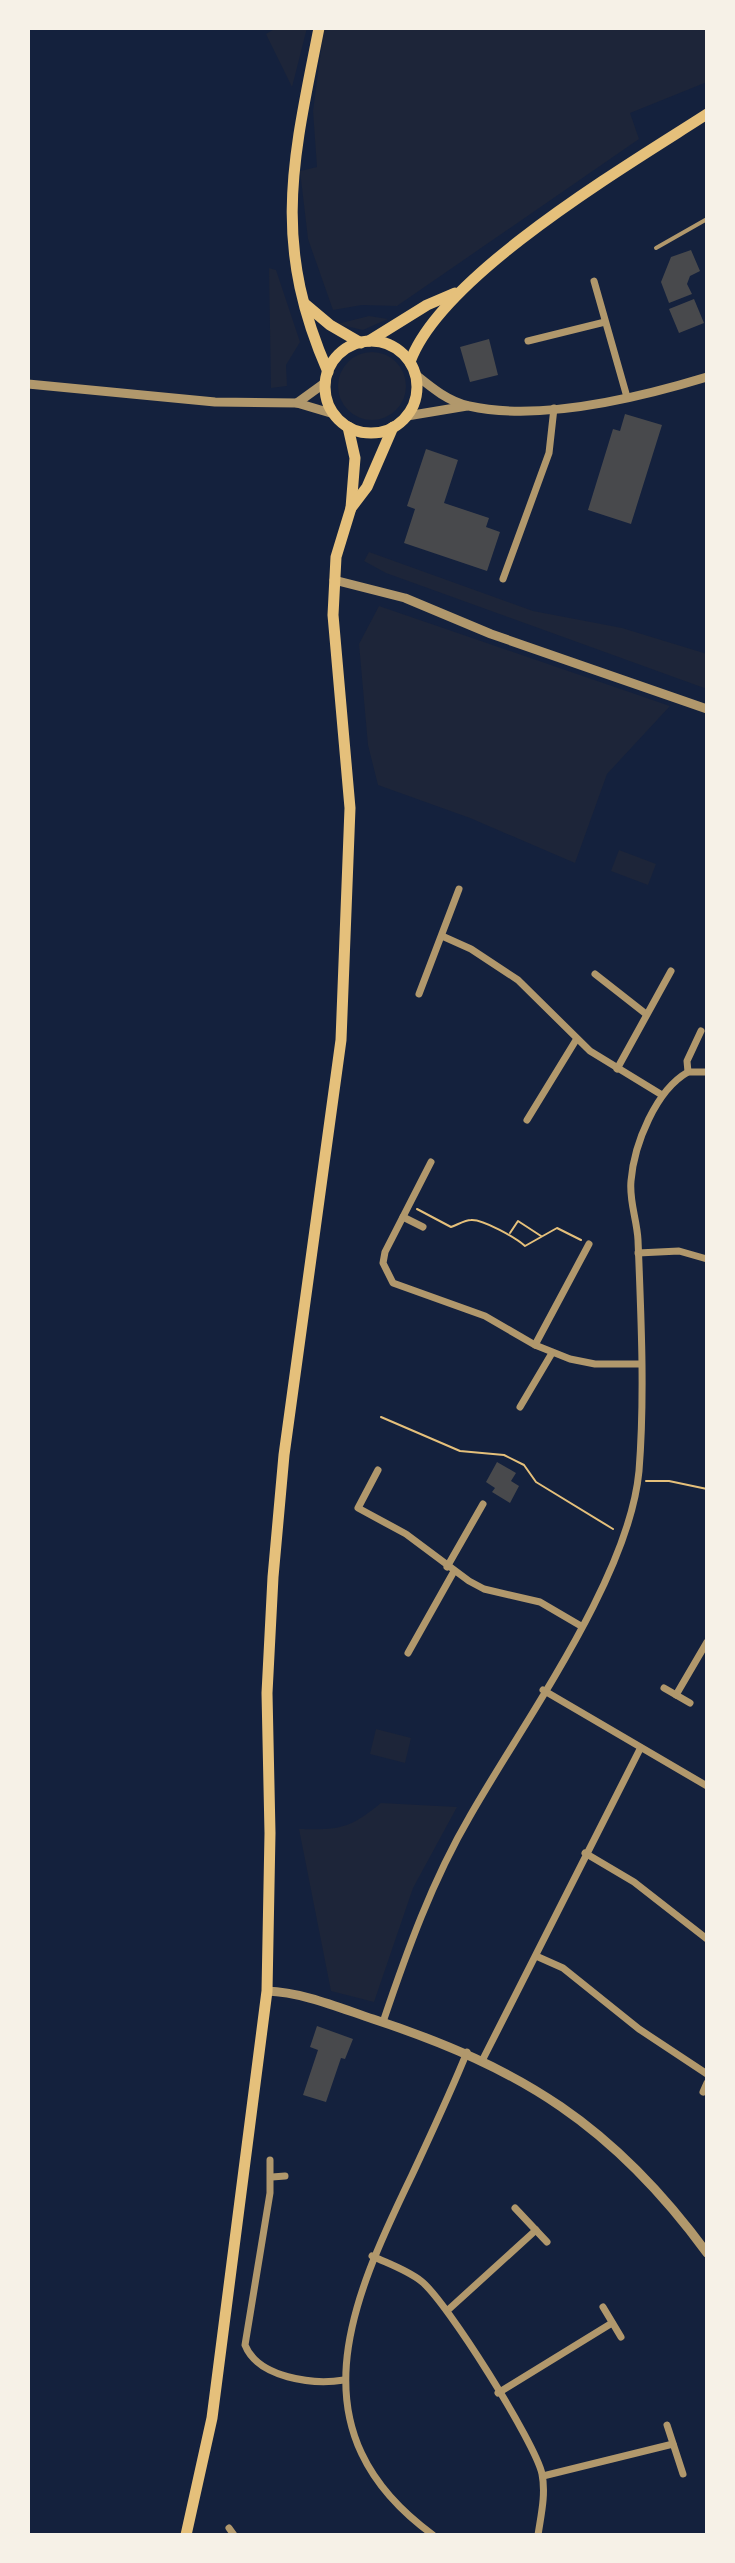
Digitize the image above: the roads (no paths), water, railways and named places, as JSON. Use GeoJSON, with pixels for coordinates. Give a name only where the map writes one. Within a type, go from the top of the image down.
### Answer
{"type":"FeatureCollection","features":[{"type":"Feature","properties":{"kind":"main road"},"geometry":{"type":"LineString","coordinates":[[319,28],[293,159],[290,198],[292,239],[308,325],[327,377],[326,393],[334,414],[348,427],[363,432],[393,427]]}},
{"type":"Feature","properties":{"kind":"main road"},"geometry":{"type":"LineString","coordinates":[[410,362],[423,333],[458,292],[580,195],[707,114]]}},
{"type":"Feature","properties":{"kind":"main road"},"geometry":{"type":"LineString","coordinates":[[327,377],[347,348],[365,342],[427,305],[458,292]]}},
{"type":"Feature","properties":{"kind":"main road"},"geometry":{"type":"LineString","coordinates":[[305,304],[330,325],[365,342],[392,346],[410,362],[416,375],[417,390],[407,416],[393,427],[367,487],[351,508]]}},
{"type":"Feature","properties":{"kind":"main road"},"geometry":{"type":"LineString","coordinates":[[186,2535],[202,2477],[221,2358],[267,1991],[270,1833],[267,1693],[273,1577],[284,1455],[341,1040],[350,808],[333,615],[340,537],[351,508],[355,458],[348,427]]}},
{"type":"Feature","properties":{"kind":"street"},"geometry":{"type":"LineString","coordinates":[[594,281],[627,397]]}},
{"type":"Feature","properties":{"kind":"street"},"geometry":{"type":"LineString","coordinates":[[528,341],[605,322]]}},
{"type":"Feature","properties":{"kind":"street"},"geometry":{"type":"LineString","coordinates":[[416,375],[446,397],[467,406]]}},
{"type":"Feature","properties":{"kind":"street"},"geometry":{"type":"LineString","coordinates":[[297,403],[327,377]]}},
{"type":"Feature","properties":{"kind":"street"},"geometry":{"type":"LineString","coordinates":[[407,416],[467,406],[503,410],[554,408],[627,397],[707,377]]}},
{"type":"Feature","properties":{"kind":"street"},"geometry":{"type":"LineString","coordinates":[[28,384],[148,397],[297,403],[334,414]]}},
{"type":"Feature","properties":{"kind":"street"},"geometry":{"type":"LineString","coordinates":[[503,579],[549,453],[554,408]]}},
{"type":"Feature","properties":{"kind":"street"},"geometry":{"type":"LineString","coordinates":[[334,580],[405,598],[505,639],[707,709]]}},
{"type":"Feature","properties":{"kind":"street"},"geometry":{"type":"LineString","coordinates":[[419,994],[459,889]]}},
{"type":"Feature","properties":{"kind":"street"},"geometry":{"type":"LineString","coordinates":[[442,936],[471,949],[518,980],[576,1040],[662,1095]]}},
{"type":"Feature","properties":{"kind":"street"},"geometry":{"type":"LineString","coordinates":[[617,1069],[671,971]]}},
{"type":"Feature","properties":{"kind":"street"},"geometry":{"type":"LineString","coordinates":[[595,974],[646,1014]]}},
{"type":"Feature","properties":{"kind":"street"},"geometry":{"type":"LineString","coordinates":[[688,1072],[687,1061],[701,1031]]}},
{"type":"Feature","properties":{"kind":"street"},"geometry":{"type":"LineString","coordinates":[[527,1120],[576,1040]]}},
{"type":"Feature","properties":{"kind":"street"},"geometry":{"type":"LineString","coordinates":[[383,2022],[437,1878],[581,1626],[625,1536],[636,1481],[640,1364],[638,1253],[631,1180],[638,1148],[662,1095],[676,1079],[688,1072],[707,1072]]}},
{"type":"Feature","properties":{"kind":"street"},"geometry":{"type":"LineString","coordinates":[[431,1162],[393,1234],[383,1263],[393,1283],[485,1316],[552,1353],[595,1364],[640,1364]]}},
{"type":"Feature","properties":{"kind":"street"},"geometry":{"type":"LineString","coordinates":[[403,1217],[423,1227]]}},
{"type":"Feature","properties":{"kind":"street"},"geometry":{"type":"LineString","coordinates":[[535,1345],[589,1244]]}},
{"type":"Feature","properties":{"kind":"street"},"geometry":{"type":"LineString","coordinates":[[638,1253],[679,1251],[707,1259]]}},
{"type":"Feature","properties":{"kind":"street"},"geometry":{"type":"LineString","coordinates":[[520,1407],[552,1353]]}},
{"type":"Feature","properties":{"kind":"street"},"geometry":{"type":"LineString","coordinates":[[378,1470],[358,1508],[425,1547],[450,1570],[484,1589],[540,1602],[581,1626]]}},
{"type":"Feature","properties":{"kind":"street"},"geometry":{"type":"LineString","coordinates":[[408,1653],[483,1504]]}},
{"type":"Feature","properties":{"kind":"street"},"geometry":{"type":"LineString","coordinates":[[676,1695],[707,1642]]}},
{"type":"Feature","properties":{"kind":"street"},"geometry":{"type":"LineString","coordinates":[[664,1688],[690,1703]]}},
{"type":"Feature","properties":{"kind":"street"},"geometry":{"type":"LineString","coordinates":[[543,1690],[707,1786]]}},
{"type":"Feature","properties":{"kind":"street"},"geometry":{"type":"LineString","coordinates":[[483,2059],[640,1749]]}},
{"type":"Feature","properties":{"kind":"street"},"geometry":{"type":"LineString","coordinates":[[585,1853],[634,1882],[707,1939]]}},
{"type":"Feature","properties":{"kind":"street"},"geometry":{"type":"LineString","coordinates":[[536,1956],[563,1968],[639,2029],[707,2074]]}},
{"type":"Feature","properties":{"kind":"street"},"geometry":{"type":"LineString","coordinates":[[267,1991],[288,1993],[467,2052],[545,2094],[609,2141],[648,2181],[707,2253]]}},
{"type":"Feature","properties":{"kind":"street"},"geometry":{"type":"LineString","coordinates":[[433,2535],[410,2518],[373,2476],[352,2423],[344,2380],[355,2311],[372,2256],[467,2052]]}},
{"type":"Feature","properties":{"kind":"street"},"geometry":{"type":"LineString","coordinates":[[703,2092],[707,2083]]}},
{"type":"Feature","properties":{"kind":"street"},"geometry":{"type":"LineString","coordinates":[[270,2160],[272,2177],[245,2345],[257,2363],[293,2377],[314,2382],[344,2380]]}},
{"type":"Feature","properties":{"kind":"street"},"geometry":{"type":"LineString","coordinates":[[272,2177],[285,2176]]}},
{"type":"Feature","properties":{"kind":"street"},"geometry":{"type":"LineString","coordinates":[[515,2208],[547,2242]]}},
{"type":"Feature","properties":{"kind":"street"},"geometry":{"type":"LineString","coordinates":[[448,2310],[536,2230]]}},
{"type":"Feature","properties":{"kind":"street"},"geometry":{"type":"LineString","coordinates":[[372,2256],[422,2282],[448,2310],[498,2393],[543,2476],[538,2535]]}},
{"type":"Feature","properties":{"kind":"street"},"geometry":{"type":"LineString","coordinates":[[603,2307],[621,2337]]}},
{"type":"Feature","properties":{"kind":"street"},"geometry":{"type":"LineString","coordinates":[[498,2393],[612,2323]]}},
{"type":"Feature","properties":{"kind":"street"},"geometry":{"type":"LineString","coordinates":[[667,2425],[683,2474]]}},
{"type":"Feature","properties":{"kind":"street"},"geometry":{"type":"LineString","coordinates":[[543,2476],[673,2444]]}},
{"type":"Feature","properties":{"kind":"lane"},"geometry":{"type":"LineString","coordinates":[[656,248],[707,219]]}}]}
